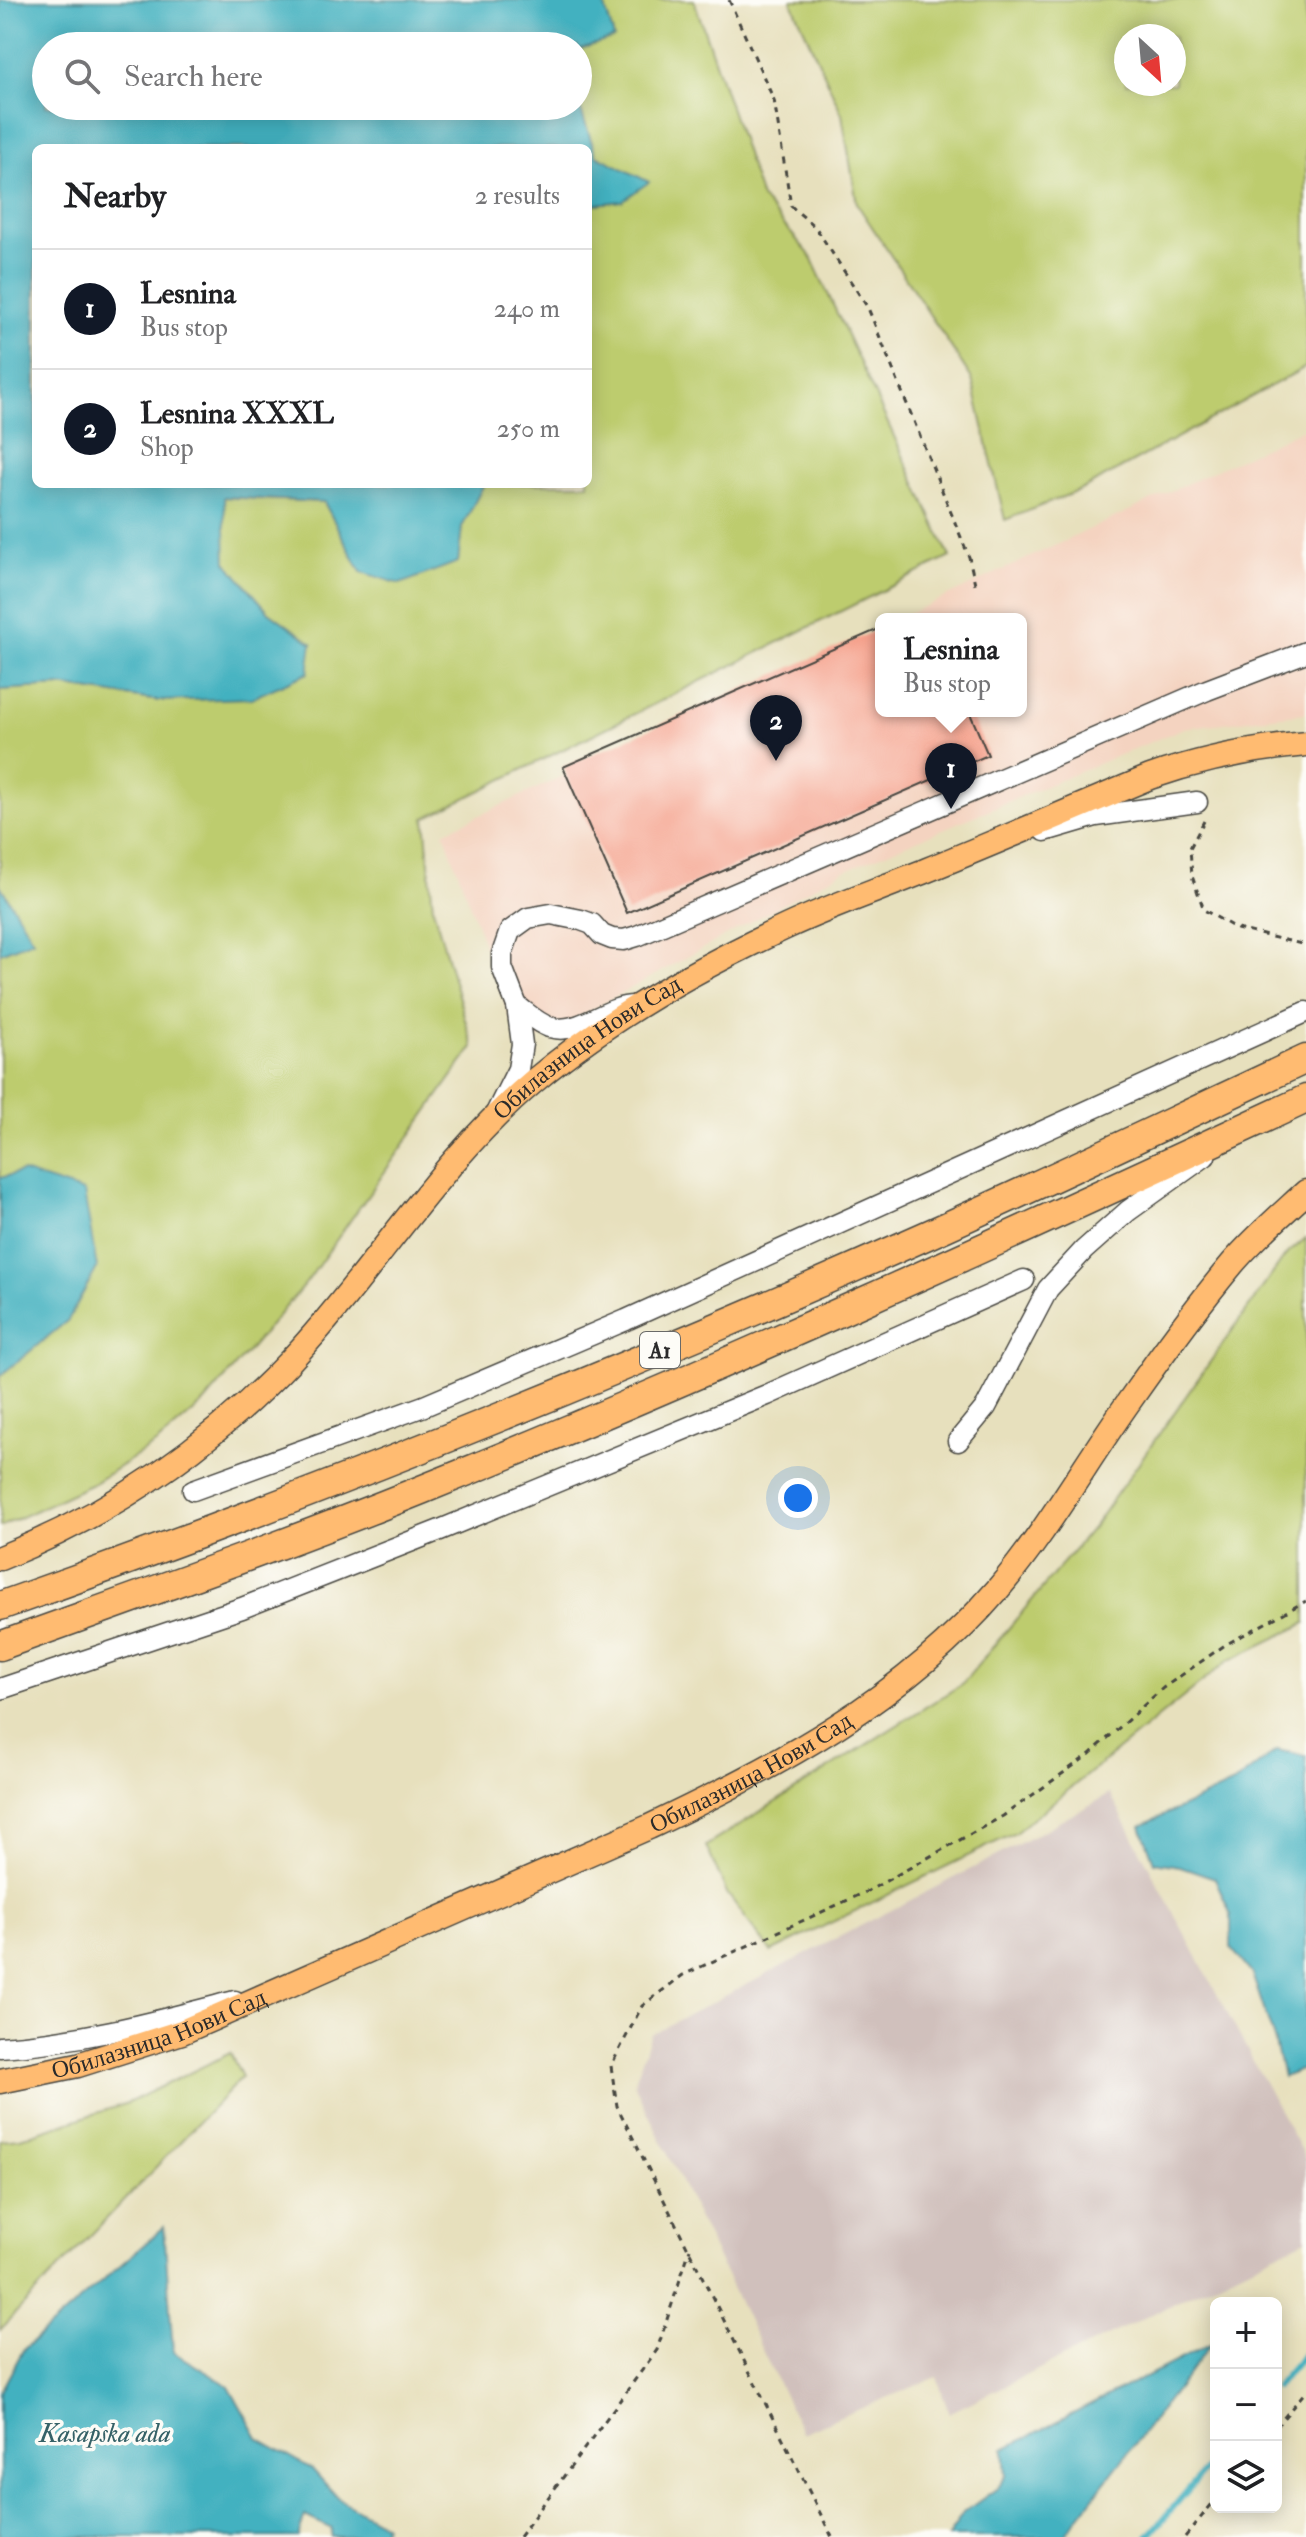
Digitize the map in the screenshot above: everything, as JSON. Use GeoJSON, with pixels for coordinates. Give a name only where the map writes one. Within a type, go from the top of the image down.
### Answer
{"type":"FeatureCollection","features":[{"type":"Feature","properties":{"kind":"highway","name":"A1"},"geometry":{"type":"LineString","coordinates":[[0,1606],[201,1535],[538,1402],[931,1233],[1306,1059]]}},
{"type":"Feature","properties":{"kind":"highway","name":"A1"},"geometry":{"type":"LineString","coordinates":[[0,1646],[221,1567],[541,1441],[944,1268],[1306,1099]]}},
{"type":"Feature","properties":{"kind":"main road","name":"Обилазница Нови Сад"},"geometry":{"type":"LineString","coordinates":[[0,1558],[78,1523],[150,1481],[202,1444],[293,1358],[415,1208],[494,1118],[570,1052],[640,1006],[700,971],[789,926],[1176,768],[1252,749],[1306,744]]}},
{"type":"Feature","properties":{"kind":"main road","name":"Обилазница Нови Сад"},"geometry":{"type":"LineString","coordinates":[[0,2081],[120,2053],[182,2032],[439,1921],[722,1792],[827,1734],[902,1682],[996,1591],[1041,1535],[1130,1400],[1233,1263],[1306,1192]]}},
{"type":"Feature","properties":{"kind":"lane"},"geometry":{"type":"LineString","coordinates":[[494,1118],[497,1106],[518,1069],[522,1044],[517,1006],[506,981],[502,954],[510,931],[528,918],[551,914],[570,916],[592,924],[602,935],[612,939],[624,940],[637,936],[1207,690],[1306,652]]}},
{"type":"Feature","properties":{"kind":"lane"},"geometry":{"type":"LineString","coordinates":[[937,866],[1096,816],[1197,802]]}},
{"type":"Feature","properties":{"kind":"lane"},"geometry":{"type":"LineString","coordinates":[[517,1006],[539,1022],[561,1029],[625,1006],[640,1006]]}},
{"type":"Feature","properties":{"kind":"lane"},"geometry":{"type":"LineString","coordinates":[[193,1490],[424,1406],[612,1327],[1306,1012]]}},
{"type":"Feature","properties":{"kind":"lane"},"geometry":{"type":"LineString","coordinates":[[958,1441],[986,1407],[1048,1289],[1084,1250],[1128,1211],[1243,1129]]}},
{"type":"Feature","properties":{"kind":"lane"},"geometry":{"type":"LineString","coordinates":[[0,1689],[242,1608],[426,1536],[767,1395],[1024,1280]]}},
{"type":"Feature","properties":{"kind":"lane"},"geometry":{"type":"LineString","coordinates":[[0,2047],[47,2044],[101,2035],[283,1988]]}},
{"type":"Feature","properties":{"kind":"path"},"geometry":{"type":"LineString","coordinates":[[729,0],[774,100],[791,206],[816,228],[868,308],[969,557],[976,588]]}},
{"type":"Feature","properties":{"kind":"path"},"geometry":{"type":"LineString","coordinates":[[1197,802],[1207,809],[1203,827],[1190,848],[1192,876],[1204,910],[1237,929],[1306,945]]}},
{"type":"Feature","properties":{"kind":"path"},"geometry":{"type":"LineString","coordinates":[[832,2537],[617,2106],[611,2066],[642,2006],[683,1975],[868,1891],[1003,1816],[1090,1754],[1163,1688],[1225,1645],[1306,1601]]}},
{"type":"Feature","properties":{"kind":"path"},"geometry":{"type":"LineString","coordinates":[[519,2537],[657,2350],[690,2249]]}},
{"type":"Feature","properties":{"kind":"path"},"geometry":{"type":"LineString","coordinates":[[1282,2420],[1306,2391]]}},
{"type":"Feature","properties":{"kind":"path"},"geometry":{"type":"LineString","coordinates":[[1185,2537],[1210,2506]]}},
{"type":"Feature","properties":{"kind":"shaded area"},"geometry":{"type":"Polygon","coordinates":[[[1306,428],[1306,713],[1184,728],[843,871],[521,1049],[444,832],[875,630],[875,717],[1027,717],[1027,613],[911,613],[1306,428]]]}},
{"type":"Feature","properties":{"kind":"shaded area"},"geometry":{"type":"Polygon","coordinates":[[[1110,1794],[1306,2160],[1306,2239],[949,2413],[937,2377],[802,2433],[634,2084],[651,2034],[1110,1794]]]}},
{"type":"Feature","properties":{"kind":"green space"},"geometry":{"type":"Polygon","coordinates":[[[603,0],[694,0],[761,198],[810,255],[950,557],[425,818],[433,908],[473,1047],[306,1283],[205,1402],[157,1443],[92,1484],[0,1527],[0,1376],[68,1320],[22,1172],[0,1178],[0,953],[32,940],[0,885],[0,690],[60,686],[160,701],[312,643],[269,612],[225,562],[224,497],[324,502],[361,572],[458,562],[462,527],[482,488],[592,488],[592,205],[622,201],[596,155],[584,120],[592,120],[592,45],[614,38],[603,0]]]}},
{"type":"Feature","properties":{"kind":"green space"},"geometry":{"type":"Polygon","coordinates":[[[791,0],[1306,0],[1306,367],[1083,489],[1005,520],[972,379],[857,204],[842,114],[791,0]]]}},
{"type":"Feature","properties":{"kind":"green space"},"geometry":{"type":"Polygon","coordinates":[[[1306,1238],[1306,1623],[1228,1661],[1015,1833],[771,1952],[727,1893],[706,1846],[962,1684],[1094,1526],[1285,1256],[1306,1238]]]}},
{"type":"Feature","properties":{"kind":"green space"},"geometry":{"type":"Polygon","coordinates":[[[230,2053],[242,2077],[0,2330],[0,2140],[20,2138],[128,2103],[230,2053]]]}},
{"type":"Feature","properties":{"kind":"water"},"geometry":{"type":"Polygon","coordinates":[[[0,0],[603,0],[614,38],[592,45],[592,32],[32,32],[32,120],[584,120],[596,155],[649,182],[622,201],[592,205],[592,144],[32,144],[32,488],[482,488],[462,527],[458,562],[400,584],[361,572],[324,502],[224,497],[226,562],[269,612],[312,643],[308,673],[252,698],[160,701],[60,686],[0,690],[0,0]]]}},
{"type":"Feature","properties":{"kind":"water"},"geometry":{"type":"Polygon","coordinates":[[[0,885],[33,940],[0,953],[0,885]]]}},
{"type":"Feature","properties":{"kind":"water"},"geometry":{"type":"Polygon","coordinates":[[[22,1172],[84,1192],[97,1268],[68,1320],[0,1376],[0,1178],[22,1172]]]}},
{"type":"Feature","properties":{"kind":"water"},"geometry":{"type":"Polygon","coordinates":[[[1277,1750],[1306,1756],[1306,2068],[1283,2077],[1252,1974],[1231,1948],[1231,1915],[1215,1878],[1180,1866],[1154,1862],[1141,1826],[1234,1783],[1277,1750]]]}},
{"type":"Feature","properties":{"kind":"water","name":"Kasapska ada"},"geometry":{"type":"Polygon","coordinates":[[[164,2227],[173,2352],[229,2386],[258,2438],[312,2469],[339,2499],[385,2525],[382,2537],[331,2537],[332,2529],[305,2516],[298,2537],[0,2537],[0,2393],[23,2350],[164,2227]]]}},
{"type":"Feature","properties":{"kind":"water"},"geometry":{"type":"Polygon","coordinates":[[[1210,2344],[1063,2537],[948,2537],[963,2513],[996,2489],[1006,2476],[1004,2449],[1210,2344]]]}},
{"type":"Feature","properties":{"kind":"building"},"geometry":{"type":"Polygon","coordinates":[[[875,631],[875,717],[972,717],[988,755],[627,913],[563,767],[875,631]]]}},
{"type":"Feature","properties":{"kind":"waterway"},"geometry":{"type":"LineString","coordinates":[[1282,2380],[1306,2352]]}},
{"type":"Feature","properties":{"kind":"waterway"},"geometry":{"type":"LineString","coordinates":[[1148,2537],[1210,2464]]}},
{"type":"Feature","properties":{"kind":"place","name":"Lesnina XXXL"},"geometry":{"type":"Point","coordinates":[776,761]}},
{"type":"Feature","properties":{"kind":"place","name":"Lesnina"},"geometry":{"type":"Point","coordinates":[951,809]}}]}
